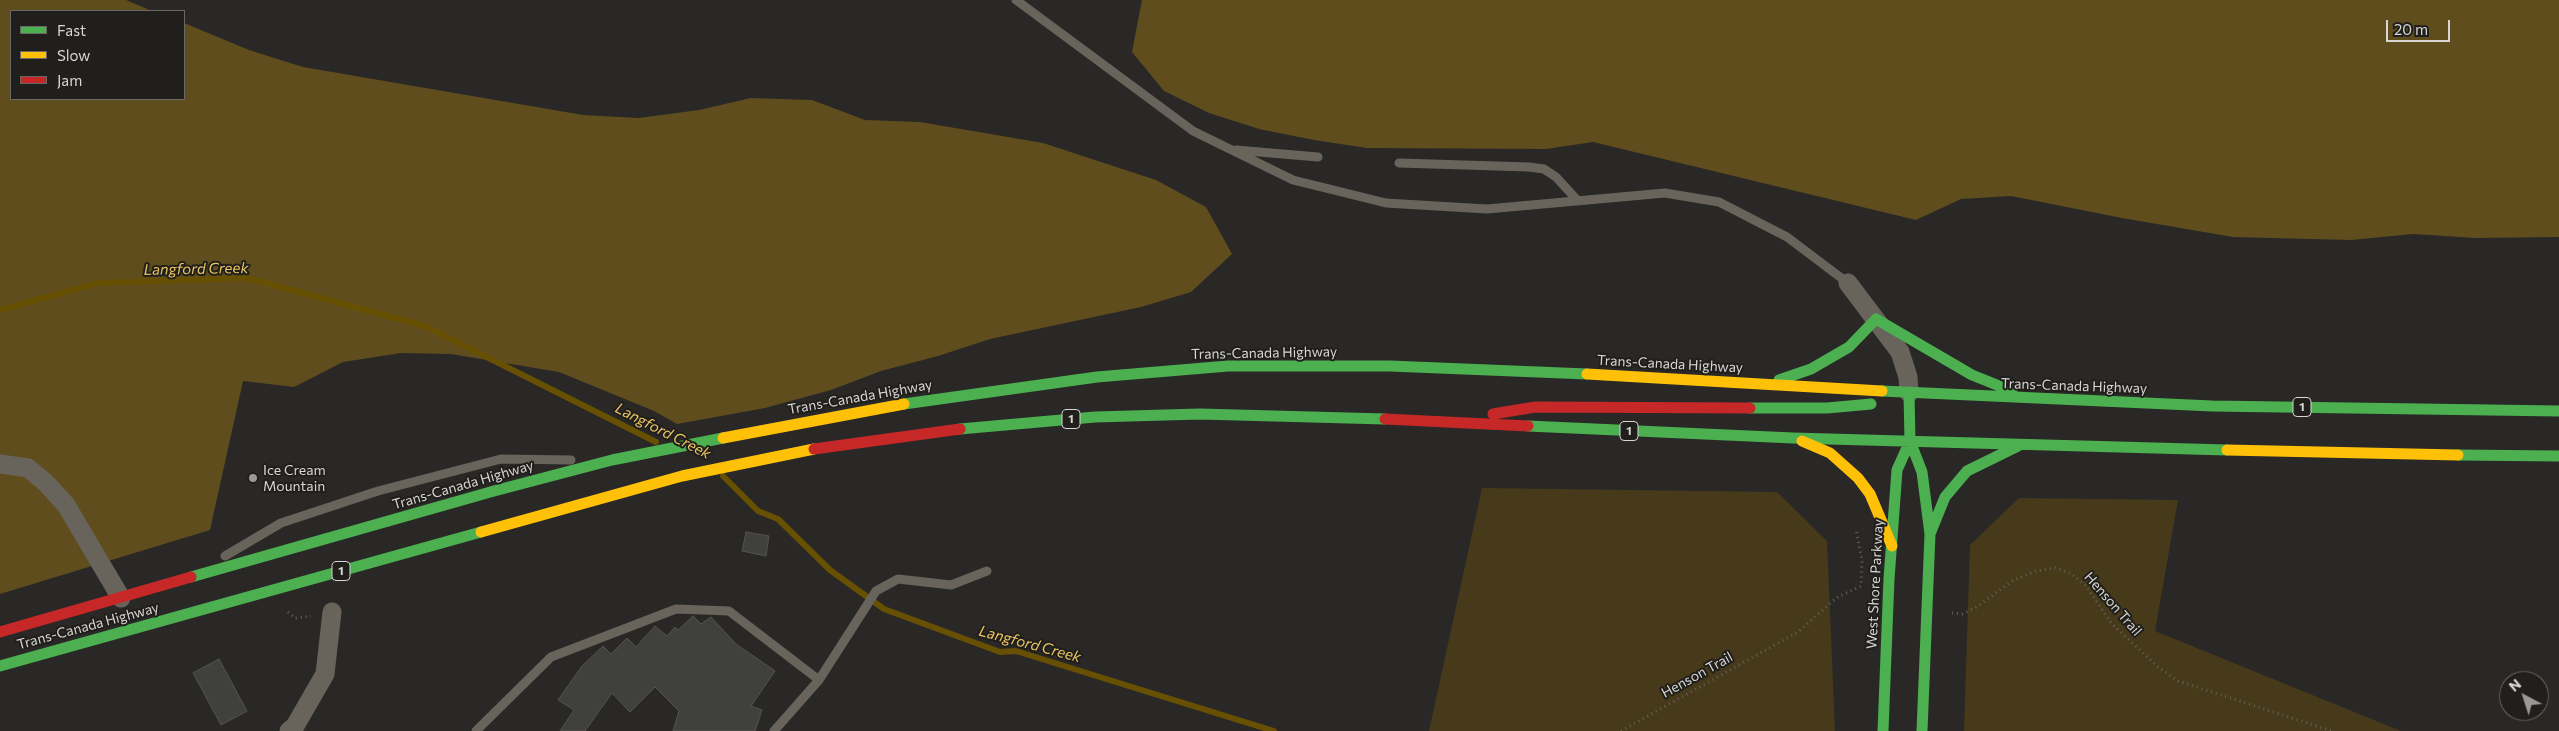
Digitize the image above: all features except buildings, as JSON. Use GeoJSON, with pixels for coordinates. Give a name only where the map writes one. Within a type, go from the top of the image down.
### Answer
{"type":"FeatureCollection","features":[{"type":"Feature","properties":{"kind":"main road"},"geometry":{"type":"LineString","coordinates":[[1768,384],[1811,369],[1849,347],[1876,319],[1972,375],[2000,388],[2044,400]]}},
{"type":"Feature","properties":{"kind":"main road","name":"Trans-Canada Highway"},"geometry":{"type":"LineString","coordinates":[[0,632],[494,491],[612,460],[714,438],[934,398],[1097,377],[1228,366],[1426,368],[1768,384],[2044,400],[2212,406],[2559,411]]}},
{"type":"Feature","properties":{"kind":"main road"},"geometry":{"type":"LineString","coordinates":[[1465,423],[1505,410],[1535,407],[1858,407],[1908,393]]}},
{"type":"Feature","properties":{"kind":"main road","name":"West Shore Parkway"},"geometry":{"type":"LineString","coordinates":[[1908,393],[1910,441],[1922,472],[1930,534],[1922,731]]}},
{"type":"Feature","properties":{"kind":"main road","name":"Trans-Canada Highway"},"geometry":{"type":"LineString","coordinates":[[0,666],[682,476],[826,447],[959,429],[1095,417],[1210,414],[1793,438],[2416,455],[2559,456]]}},
{"type":"Feature","properties":{"kind":"main road"},"geometry":{"type":"LineString","coordinates":[[1793,438],[1830,453],[1858,478],[1870,494],[1892,546]]}},
{"type":"Feature","properties":{"kind":"main road","name":"West Shore Parkway"},"geometry":{"type":"LineString","coordinates":[[1884,731],[1897,470],[1910,441]]}},
{"type":"Feature","properties":{"kind":"main road"},"geometry":{"type":"LineString","coordinates":[[1930,534],[1945,497],[1967,471],[2024,444]]}},
{"type":"Feature","properties":{"kind":"main road"},"geometry":{"type":"LineString","coordinates":[[588,489],[682,476]]}},
{"type":"Feature","properties":{"kind":"main road"},"geometry":{"type":"LineString","coordinates":[[122,598],[141,604]]}},
{"type":"Feature","properties":{"kind":"street"},"geometry":{"type":"LineString","coordinates":[[1848,284],[1900,352],[1908,377],[1908,393]]}},
{"type":"Feature","properties":{"kind":"street"},"geometry":{"type":"LineString","coordinates":[[0,464],[28,468],[53,490],[80,526],[122,598]]}},
{"type":"Feature","properties":{"kind":"street"},"geometry":{"type":"LineString","coordinates":[[295,729],[325,674],[332,612]]}},
{"type":"Feature","properties":{"kind":"lane"},"geometry":{"type":"LineString","coordinates":[[1016,0],[1192,131],[1293,180],[1386,203],[1487,209],[1666,193],[1719,202],[1787,237],[1826,264],[1848,284]]}},
{"type":"Feature","properties":{"kind":"lane"},"geometry":{"type":"LineString","coordinates":[[1232,150],[1318,157]]}},
{"type":"Feature","properties":{"kind":"lane"},"geometry":{"type":"LineString","coordinates":[[1399,163],[1544,169],[1556,177],[1578,201]]}},
{"type":"Feature","properties":{"kind":"lane"},"geometry":{"type":"LineString","coordinates":[[185,580],[281,523],[378,491],[501,459],[612,460]]}},
{"type":"Feature","properties":{"kind":"lane"},"geometry":{"type":"LineString","coordinates":[[774,731],[819,680],[876,591],[898,578],[950,585],[987,572]]}},
{"type":"Feature","properties":{"kind":"lane"},"geometry":{"type":"LineString","coordinates":[[476,731],[551,657],[676,609],[729,611],[819,680]]}},
{"type":"Feature","properties":{"kind":"path","name":"Henson Trail"},"geometry":{"type":"LineString","coordinates":[[1621,731],[1798,632],[1836,598],[1861,586],[1862,561],[1854,522]]}},
{"type":"Feature","properties":{"kind":"path","name":"Henson Trail"},"geometry":{"type":"LineString","coordinates":[[1951,604],[1952,614],[1962,614],[1975,608],[2014,580],[2036,571],[2055,568],[2072,574],[2086,586],[2112,624],[2158,667],[2178,681],[2332,731]]}},
{"type":"Feature","properties":{"kind":"shaded area"},"geometry":{"type":"Polygon","coordinates":[[[0,0],[126,0],[150,10],[10,10],[10,100],[185,100],[185,23],[249,50],[303,67],[583,115],[639,118],[699,110],[751,98],[812,100],[865,120],[920,122],[1043,143],[1156,180],[1206,207],[1232,254],[1191,292],[1141,307],[990,339],[938,356],[881,371],[831,390],[765,408],[677,424],[654,411],[559,372],[451,354],[401,353],[343,362],[294,387],[243,381],[210,530],[0,594],[0,0]]]}},
{"type":"Feature","properties":{"kind":"shaded area"},"geometry":{"type":"Polygon","coordinates":[[[1142,0],[2559,0],[2559,237],[2475,238],[2413,234],[2351,240],[2233,237],[2011,196],[1961,199],[1916,220],[1593,142],[1546,149],[1367,148],[1314,140],[1259,129],[1209,113],[1164,91],[1132,52],[1142,0]]]}},
{"type":"Feature","properties":{"kind":"shaded area"},"geometry":{"type":"Polygon","coordinates":[[[1482,488],[1777,492],[1827,541],[1835,731],[1429,731],[1482,488]]]}},
{"type":"Feature","properties":{"kind":"shaded area"},"geometry":{"type":"Polygon","coordinates":[[[2019,498],[2178,500],[2155,631],[2401,731],[1964,731],[1970,545],[2019,498]]]}},
{"type":"Feature","properties":{"kind":"waterway","name":"Langford Creek"},"geometry":{"type":"LineString","coordinates":[[0,310],[97,283],[247,278],[425,326],[656,442]]}},
{"type":"Feature","properties":{"kind":"waterway","name":"Langford Creek"},"geometry":{"type":"LineString","coordinates":[[723,476],[758,511],[778,519],[830,570],[884,609],[1000,652],[1016,651],[1274,731]]}},
{"type":"Feature","properties":{"kind":"traffic: fast"},"geometry":{"type":"LineString","coordinates":[[1779,380],[1811,369],[1849,347],[1876,319],[1972,375],[2012,391]]}},
{"type":"Feature","properties":{"kind":"traffic: fast"},"geometry":{"type":"LineString","coordinates":[[904,404],[1097,377],[1228,366],[1390,366],[1587,374]]}},
{"type":"Feature","properties":{"kind":"traffic: fast"},"geometry":{"type":"LineString","coordinates":[[1882,391],[2212,406],[2559,411]]}},
{"type":"Feature","properties":{"kind":"traffic: fast"},"geometry":{"type":"LineString","coordinates":[[1909,393],[1910,441],[1922,472],[1930,534],[1922,731]]}},
{"type":"Feature","properties":{"kind":"traffic: fast"},"geometry":{"type":"LineString","coordinates":[[1750,408],[1827,408],[1871,404]]}},
{"type":"Feature","properties":{"kind":"traffic: fast"},"geometry":{"type":"LineString","coordinates":[[960,429],[1095,417],[1200,414],[1385,419]]}},
{"type":"Feature","properties":{"kind":"traffic: fast"},"geometry":{"type":"LineString","coordinates":[[1528,426],[1793,438],[2227,450]]}},
{"type":"Feature","properties":{"kind":"traffic: fast"},"geometry":{"type":"LineString","coordinates":[[191,577],[494,491],[612,460],[723,438]]}},
{"type":"Feature","properties":{"kind":"traffic: fast"},"geometry":{"type":"LineString","coordinates":[[1883,731],[1889,579],[1897,470],[1910,441]]}},
{"type":"Feature","properties":{"kind":"traffic: fast"},"geometry":{"type":"LineString","coordinates":[[1930,534],[1945,497],[1967,471],[2018,446]]}},
{"type":"Feature","properties":{"kind":"traffic: fast"},"geometry":{"type":"LineString","coordinates":[[2458,455],[2559,456]]}},
{"type":"Feature","properties":{"kind":"traffic: fast"},"geometry":{"type":"LineString","coordinates":[[0,666],[481,532]]}},
{"type":"Feature","properties":{"kind":"traffic: slow"},"geometry":{"type":"LineString","coordinates":[[1587,374],[1882,391]]}},
{"type":"Feature","properties":{"kind":"traffic: slow"},"geometry":{"type":"LineString","coordinates":[[723,438],[904,404]]}},
{"type":"Feature","properties":{"kind":"traffic: slow"},"geometry":{"type":"LineString","coordinates":[[1802,441],[1830,453],[1858,478],[1870,494],[1892,546]]}},
{"type":"Feature","properties":{"kind":"traffic: slow"},"geometry":{"type":"LineString","coordinates":[[481,532],[682,476],[814,449]]}},
{"type":"Feature","properties":{"kind":"traffic: slow"},"geometry":{"type":"LineString","coordinates":[[2227,450],[2458,455]]}},
{"type":"Feature","properties":{"kind":"traffic: jam"},"geometry":{"type":"LineString","coordinates":[[1493,414],[1535,407],[1750,408]]}},
{"type":"Feature","properties":{"kind":"traffic: jam"},"geometry":{"type":"LineString","coordinates":[[1385,419],[1528,426]]}},
{"type":"Feature","properties":{"kind":"traffic: jam"},"geometry":{"type":"LineString","coordinates":[[814,449],[960,429]]}},
{"type":"Feature","properties":{"kind":"traffic: jam"},"geometry":{"type":"LineString","coordinates":[[0,632],[191,577]]}},
{"type":"Feature","properties":{"kind":"place","name":"Ice Cream Mountain"},"geometry":{"type":"Point","coordinates":[253,478]}}]}
